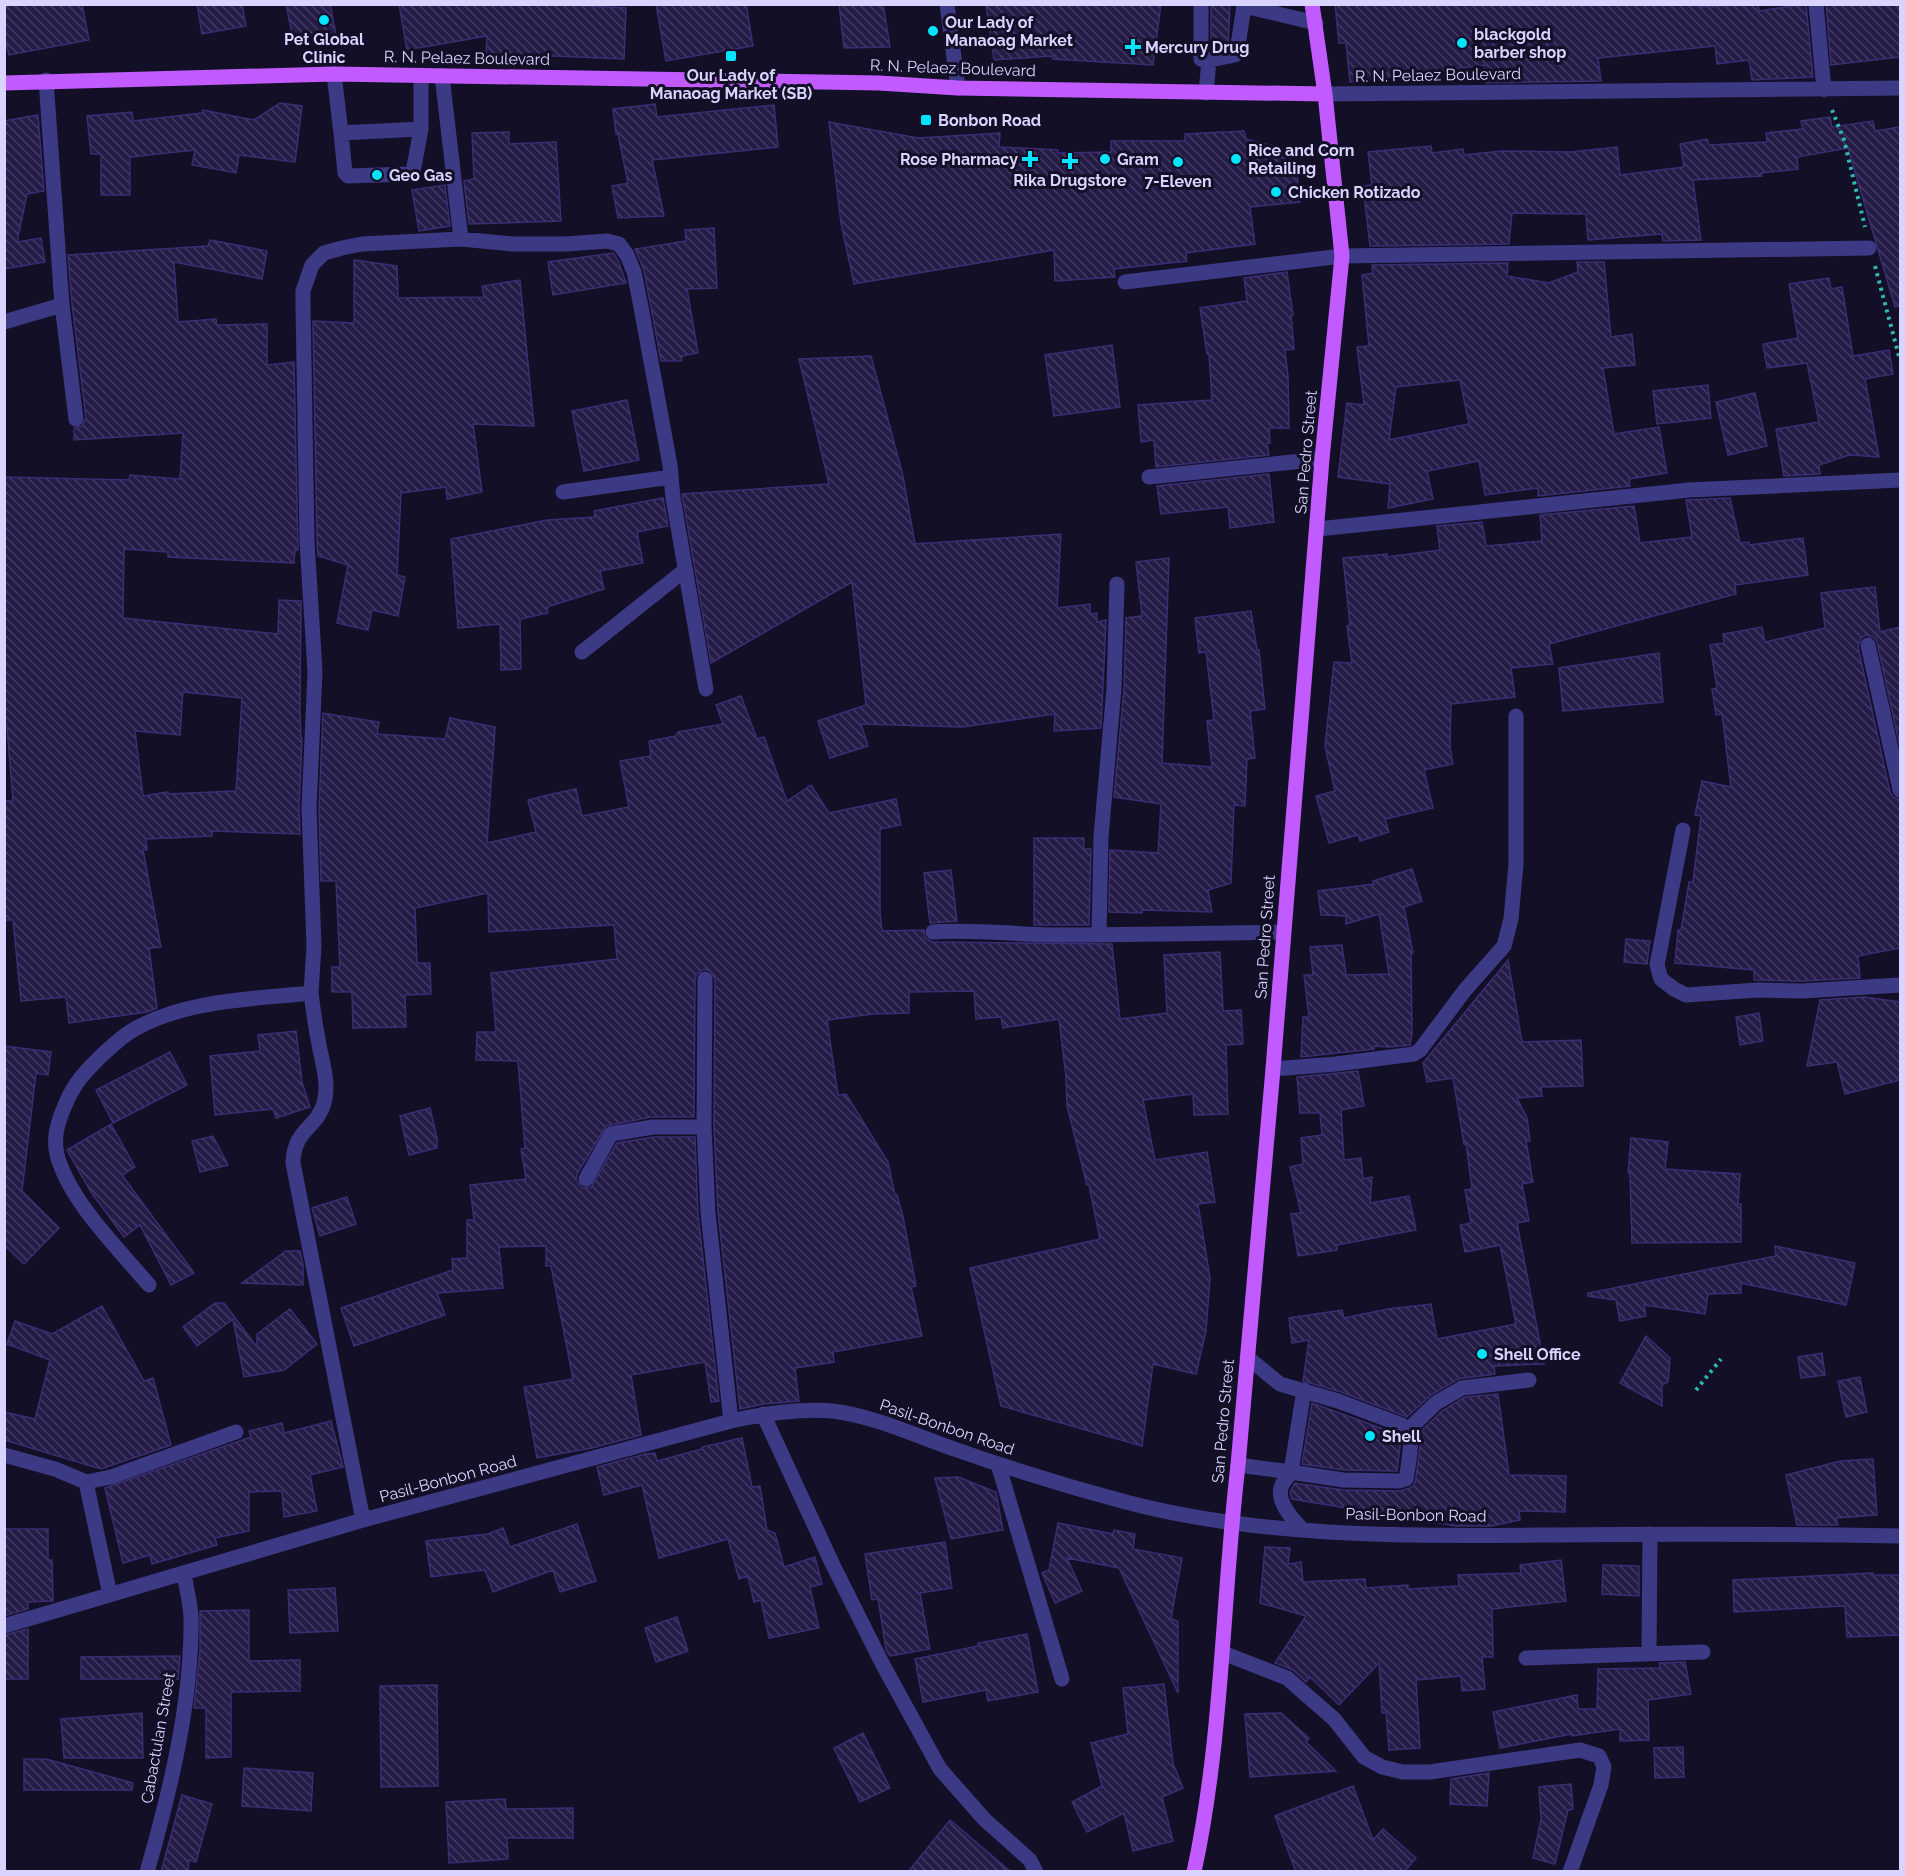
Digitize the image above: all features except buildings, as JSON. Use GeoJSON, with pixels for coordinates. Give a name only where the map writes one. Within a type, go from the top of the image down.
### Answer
{"type":"FeatureCollection","features":[{"type":"Feature","properties":{"kind":"main road","name":"San Pedro Street"},"geometry":{"type":"LineString","coordinates":[[1194,1872],[1204,1829],[1212,1770],[1223,1653],[1231,1523],[1273,1069],[1282,932],[1322,459],[1342,256],[1325,94],[1312,4]]}},
{"type":"Feature","properties":{"kind":"main road","name":"R. N. Pelaez Boulevard"},"geometry":{"type":"LineString","coordinates":[[4,83],[46,80],[334,74],[879,83],[958,88],[1325,94]]}},
{"type":"Feature","properties":{"kind":"street"},"geometry":{"type":"LineString","coordinates":[[947,4],[958,88]]}},
{"type":"Feature","properties":{"kind":"street"},"geometry":{"type":"LineString","coordinates":[[1201,4],[1201,59],[1205,61],[1235,55],[1244,5],[1316,23]]}},
{"type":"Feature","properties":{"kind":"street"},"geometry":{"type":"LineString","coordinates":[[1816,4],[1824,90]]}},
{"type":"Feature","properties":{"kind":"street"},"geometry":{"type":"LineString","coordinates":[[1206,93],[1209,60]]}},
{"type":"Feature","properties":{"kind":"street"},"geometry":{"type":"LineString","coordinates":[[334,74],[345,173],[348,176],[413,172],[421,129],[421,75]]}},
{"type":"Feature","properties":{"kind":"street"},"geometry":{"type":"LineString","coordinates":[[442,76],[461,240]]}},
{"type":"Feature","properties":{"kind":"street"},"geometry":{"type":"LineString","coordinates":[[46,80],[62,305],[76,419]]}},
{"type":"Feature","properties":{"kind":"street","name":"R. N. Pelaez Boulevard"},"geometry":{"type":"LineString","coordinates":[[1325,94],[1900,88]]}},
{"type":"Feature","properties":{"kind":"street"},"geometry":{"type":"LineString","coordinates":[[341,133],[421,129]]}},
{"type":"Feature","properties":{"kind":"street"},"geometry":{"type":"LineString","coordinates":[[363,1520],[293,1163],[296,1141],[320,1113],[326,1095],[326,1079],[310,993],[314,946],[309,808],[315,672],[307,541],[303,291],[312,265],[324,253],[362,244],[461,240],[513,244],[607,241],[619,244],[627,255],[634,272],[706,688]]}},
{"type":"Feature","properties":{"kind":"street"},"geometry":{"type":"LineString","coordinates":[[1125,282],[1342,256],[1869,248]]}},
{"type":"Feature","properties":{"kind":"street"},"geometry":{"type":"LineString","coordinates":[[4,322],[62,305]]}},
{"type":"Feature","properties":{"kind":"street"},"geometry":{"type":"LineString","coordinates":[[1149,477],[1322,459]]}},
{"type":"Feature","properties":{"kind":"street"},"geometry":{"type":"LineString","coordinates":[[563,492],[671,477]]}},
{"type":"Feature","properties":{"kind":"street"},"geometry":{"type":"LineString","coordinates":[[1317,529],[1689,490],[1900,480]]}},
{"type":"Feature","properties":{"kind":"street"},"geometry":{"type":"LineString","coordinates":[[582,652],[685,570]]}},
{"type":"Feature","properties":{"kind":"street"},"geometry":{"type":"LineString","coordinates":[[1099,934],[1101,837],[1114,688],[1117,584]]}},
{"type":"Feature","properties":{"kind":"street"},"geometry":{"type":"LineString","coordinates":[[1868,645],[1900,790]]}},
{"type":"Feature","properties":{"kind":"street"},"geometry":{"type":"LineString","coordinates":[[1273,1069],[1414,1054],[1420,1050],[1465,990],[1504,946],[1511,920],[1516,864],[1516,716]]}},
{"type":"Feature","properties":{"kind":"street"},"geometry":{"type":"LineString","coordinates":[[1683,830],[1657,965],[1661,979],[1674,989],[1686,994],[1758,990],[1802,992],[1900,985]]}},
{"type":"Feature","properties":{"kind":"street"},"geometry":{"type":"LineString","coordinates":[[933,932],[963,930],[997,934],[1099,934],[1282,932]]}},
{"type":"Feature","properties":{"kind":"street"},"geometry":{"type":"LineString","coordinates":[[705,979],[704,1127],[708,1214],[731,1422]]}},
{"type":"Feature","properties":{"kind":"street"},"geometry":{"type":"LineString","coordinates":[[149,1285],[89,1215],[59,1164],[55,1135],[57,1123],[69,1094],[79,1078],[117,1041],[149,1023],[192,1007],[310,993]]}},
{"type":"Feature","properties":{"kind":"street"},"geometry":{"type":"LineString","coordinates":[[586,1179],[611,1134],[653,1127],[704,1127]]}},
{"type":"Feature","properties":{"kind":"street"},"geometry":{"type":"LineString","coordinates":[[1238,1465],[1342,1480],[1400,1481],[1406,1479],[1411,1437],[1408,1430],[1396,1422],[1280,1384],[1247,1357]]}},
{"type":"Feature","properties":{"kind":"street"},"geometry":{"type":"LineString","coordinates":[[1408,1430],[1436,1402],[1462,1388],[1529,1380]]}},
{"type":"Feature","properties":{"kind":"street"},"geometry":{"type":"LineString","coordinates":[[1302,1529],[1294,1521],[1280,1498],[1281,1486],[1292,1472],[1304,1390]]}},
{"type":"Feature","properties":{"kind":"street","name":"Pasil-Bonbon Road"},"geometry":{"type":"LineString","coordinates":[[4,1626],[363,1520],[763,1414],[828,1411],[858,1415],[998,1464],[1125,1502],[1231,1523],[1404,1535],[1705,1533],[1900,1536]]}},
{"type":"Feature","properties":{"kind":"street"},"geometry":{"type":"LineString","coordinates":[[763,1414],[842,1583],[883,1665],[940,1769],[985,1820],[1030,1860],[1036,1872]]}},
{"type":"Feature","properties":{"kind":"street"},"geometry":{"type":"LineString","coordinates":[[4,1455],[55,1468],[86,1482],[111,1477],[236,1432]]}},
{"type":"Feature","properties":{"kind":"street"},"geometry":{"type":"LineString","coordinates":[[998,1464],[1062,1679]]}},
{"type":"Feature","properties":{"kind":"street"},"geometry":{"type":"LineString","coordinates":[[86,1482],[110,1595]]}},
{"type":"Feature","properties":{"kind":"street"},"geometry":{"type":"LineString","coordinates":[[1649,1654],[1650,1534]]}},
{"type":"Feature","properties":{"kind":"street","name":"Cabactulan Street"},"geometry":{"type":"LineString","coordinates":[[147,1872],[168,1794],[188,1684],[191,1617],[184,1573]]}},
{"type":"Feature","properties":{"kind":"street"},"geometry":{"type":"LineString","coordinates":[[1526,1658],[1703,1652]]}},
{"type":"Feature","properties":{"kind":"street"},"geometry":{"type":"LineString","coordinates":[[1223,1653],[1287,1678],[1334,1719],[1364,1756],[1382,1767],[1403,1772],[1430,1772],[1580,1750],[1599,1756],[1604,1767],[1601,1785],[1570,1872]]}},
{"type":"Feature","properties":{"kind":"path"},"geometry":{"type":"LineString","coordinates":[[1696,1390],[1721,1359]]}},
{"type":"Feature","properties":{"kind":"place","name":"Pet Global Clinic"},"geometry":{"type":"Point","coordinates":[324,20]}},
{"type":"Feature","properties":{"kind":"place","name":"Our Lady of Manaoag Market"},"geometry":{"type":"Point","coordinates":[933,31]}},
{"type":"Feature","properties":{"kind":"place","name":"blackgold barber shop"},"geometry":{"type":"Point","coordinates":[1462,43]}},
{"type":"Feature","properties":{"kind":"place","name":"Mercury Drug"},"geometry":{"type":"Point","coordinates":[1133,47]}},
{"type":"Feature","properties":{"kind":"place","name":"Our Lady of Manaoag Market (SB)"},"geometry":{"type":"Point","coordinates":[731,56]}},
{"type":"Feature","properties":{"kind":"place","name":"Bonbon Road"},"geometry":{"type":"Point","coordinates":[926,120]}},
{"type":"Feature","properties":{"kind":"place","name":"Rose Pharmacy"},"geometry":{"type":"Point","coordinates":[1030,159]}},
{"type":"Feature","properties":{"kind":"place","name":"Gram"},"geometry":{"type":"Point","coordinates":[1105,159]}},
{"type":"Feature","properties":{"kind":"place","name":"Rice and Corn Retailing"},"geometry":{"type":"Point","coordinates":[1236,159]}},
{"type":"Feature","properties":{"kind":"place","name":"Rika Drugstore"},"geometry":{"type":"Point","coordinates":[1070,161]}},
{"type":"Feature","properties":{"kind":"place","name":"7-Eleven"},"geometry":{"type":"Point","coordinates":[1178,162]}},
{"type":"Feature","properties":{"kind":"place","name":"Geo Gas"},"geometry":{"type":"Point","coordinates":[377,175]}},
{"type":"Feature","properties":{"kind":"place","name":"Chicken Rotizado"},"geometry":{"type":"Point","coordinates":[1276,192]}},
{"type":"Feature","properties":{"kind":"place","name":"Shell Office"},"geometry":{"type":"Point","coordinates":[1482,1354]}},
{"type":"Feature","properties":{"kind":"place","name":"Shell"},"geometry":{"type":"Point","coordinates":[1370,1436]}}]}
